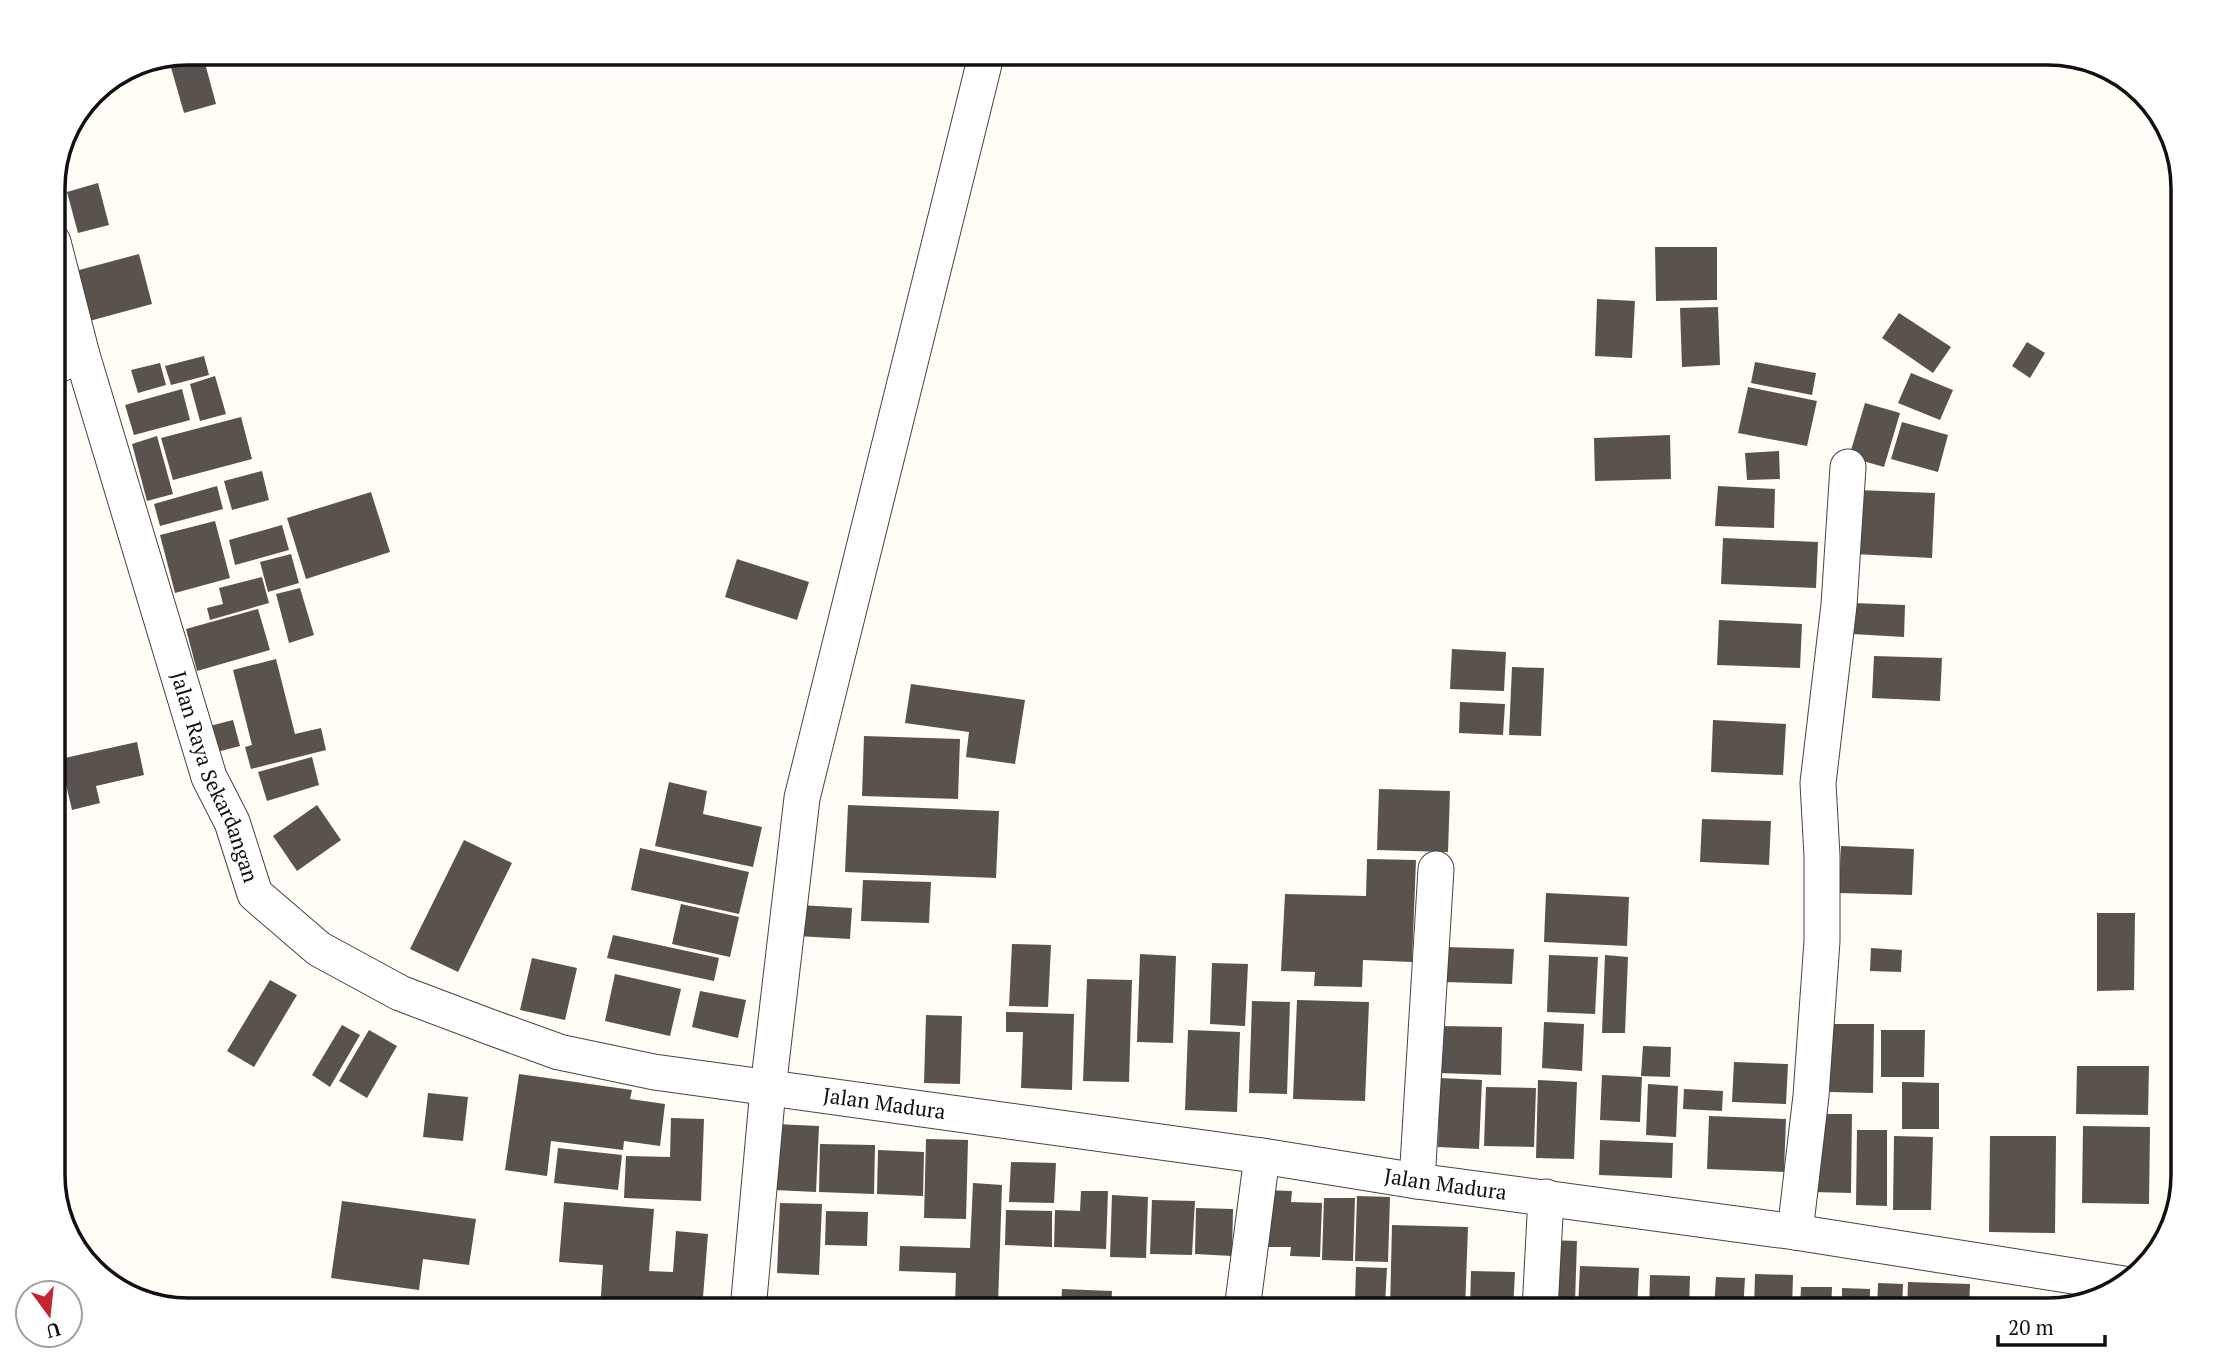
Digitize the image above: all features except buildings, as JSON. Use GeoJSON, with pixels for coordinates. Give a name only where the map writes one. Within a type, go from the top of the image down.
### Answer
{"type":"FeatureCollection","features":[{"type":"Feature","properties":{"kind":"street"},"geometry":{"type":"LineString","coordinates":[[749,1298],[768,1089],[802,798],[984,65]]}},
{"type":"Feature","properties":{"kind":"street","name":"Jalan Raya Sekardangan"},"geometry":{"type":"LineString","coordinates":[[67,361],[209,777],[232,822],[255,894],[319,949],[400,993],[559,1052],[654,1072],[768,1089]]}},
{"type":"Feature","properties":{"kind":"street"},"geometry":{"type":"LineString","coordinates":[[1795,1232],[1811,1096],[1822,941],[1822,856],[1818,783],[1839,605],[1848,467]]}},
{"type":"Feature","properties":{"kind":"street"},"geometry":{"type":"LineString","coordinates":[[1417,1181],[1436,869]]}},
{"type":"Feature","properties":{"kind":"street","name":"Jalan Madura"},"geometry":{"type":"LineString","coordinates":[[768,1089],[1795,1232],[2110,1282]]}},
{"type":"Feature","properties":{"kind":"street"},"geometry":{"type":"LineString","coordinates":[[1244,1298],[1262,1156]]}},
{"type":"Feature","properties":{"kind":"street"},"geometry":{"type":"LineString","coordinates":[[1541,1298],[1546,1197]]}}]}
